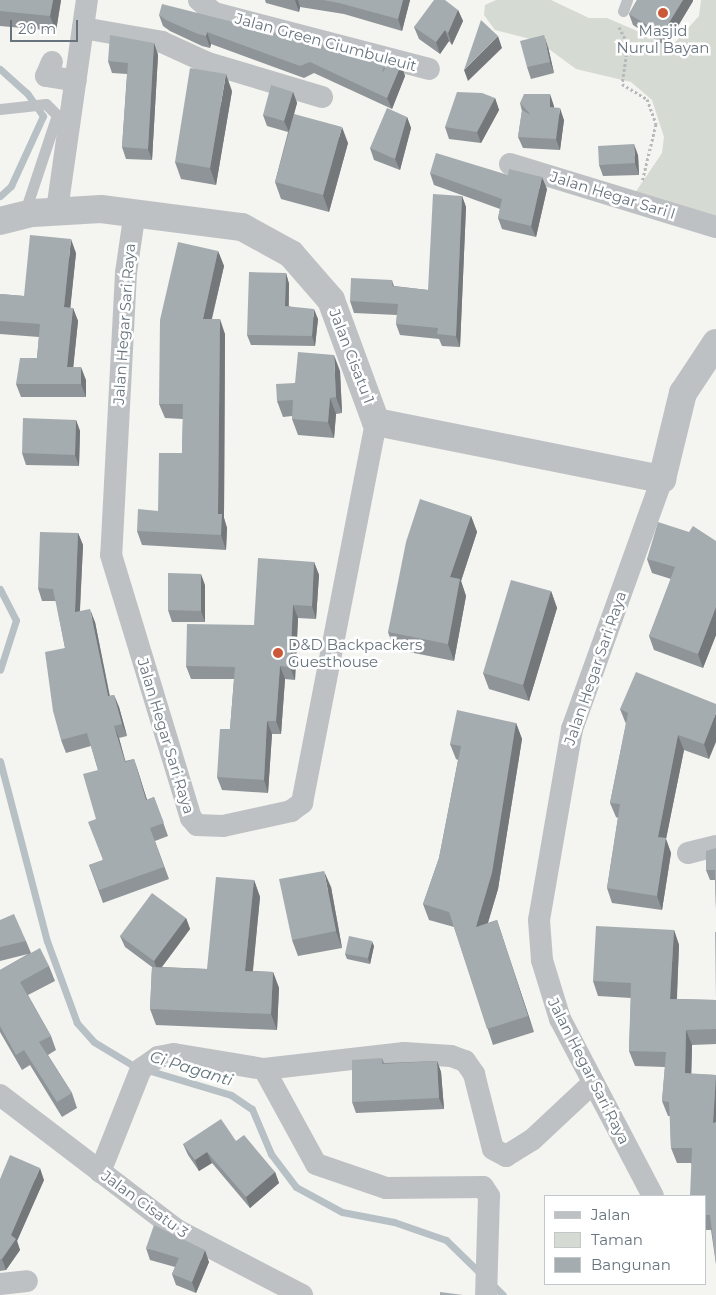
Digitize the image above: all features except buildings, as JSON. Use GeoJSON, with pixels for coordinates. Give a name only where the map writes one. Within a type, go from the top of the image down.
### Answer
{"type":"FeatureCollection","features":[{"type":"Feature","properties":{"kind":"street"},"geometry":{"type":"LineString","coordinates":[[57,210],[88,0]]}},
{"type":"Feature","properties":{"kind":"street","name":"Jalan Green Ciumbuleuit"},"geometry":{"type":"LineString","coordinates":[[199,0],[214,13],[429,69]]}},
{"type":"Feature","properties":{"kind":"street"},"geometry":{"type":"LineString","coordinates":[[83,28],[162,42],[208,63],[322,97]]}},
{"type":"Feature","properties":{"kind":"street"},"geometry":{"type":"LineString","coordinates":[[52,62],[46,76],[76,82]]}},
{"type":"Feature","properties":{"kind":"street","name":"Jalan Hegar Sari I"},"geometry":{"type":"LineString","coordinates":[[510,164],[646,203],[716,227]]}},
{"type":"Feature","properties":{"kind":"street","name":"Jalan Cisatu 1"},"geometry":{"type":"LineString","coordinates":[[12,218],[57,210],[135,211],[242,227],[291,254],[330,300],[376,422],[662,479]]}},
{"type":"Feature","properties":{"kind":"street","name":"Jalan Hegar Sari Raya"},"geometry":{"type":"LineString","coordinates":[[135,211],[126,273],[111,555],[188,808],[198,825],[223,826],[291,811],[302,803],[376,422]]}},
{"type":"Feature","properties":{"kind":"street"},"geometry":{"type":"LineString","coordinates":[[662,479],[683,392],[716,343]]}},
{"type":"Feature","properties":{"kind":"street","name":"Jalan Hegar Sari Raya"},"geometry":{"type":"LineString","coordinates":[[652,1195],[593,1083],[549,991],[539,920],[572,729],[662,479]]}},
{"type":"Feature","properties":{"kind":"street"},"geometry":{"type":"LineString","coordinates":[[688,853],[716,846]]}},
{"type":"Feature","properties":{"kind":"street"},"geometry":{"type":"LineString","coordinates":[[100,1172],[144,1065],[174,1054],[264,1068],[404,1053],[465,1061],[474,1074],[493,1148],[506,1156],[532,1140],[593,1083]]}},
{"type":"Feature","properties":{"kind":"street"},"geometry":{"type":"LineString","coordinates":[[264,1068],[316,1164],[386,1188],[483,1187],[489,1196],[486,1295]]}},
{"type":"Feature","properties":{"kind":"street","name":"Jalan Cisatu 3"},"geometry":{"type":"LineString","coordinates":[[0,1095],[177,1230],[302,1295]]}},
{"type":"Feature","properties":{"kind":"street"},"geometry":{"type":"LineString","coordinates":[[0,1284],[28,1280]]}},
{"type":"Feature","properties":{"kind":"lane"},"geometry":{"type":"LineString","coordinates":[[0,110],[31,104],[46,104],[57,115],[57,123],[12,218]]}},
{"type":"Feature","properties":{"kind":"path"},"geometry":{"type":"LineString","coordinates":[[625,5],[619,26],[629,51],[622,84],[647,99],[656,124],[640,188],[646,203]]}},
{"type":"Feature","properties":{"kind":"green space"},"geometry":{"type":"Polygon","coordinates":[[[496,0],[551,0],[589,18],[607,18],[672,46],[699,16],[701,0],[716,0],[716,221],[635,193],[662,153],[664,137],[652,100],[631,82],[576,69],[538,41],[495,30],[484,15],[485,5],[496,0]]]}},
{"type":"Feature","properties":{"kind":"waterway","name":"Ci Paganti"},"geometry":{"type":"LineString","coordinates":[[0,69],[27,93],[43,116],[11,186],[0,196]]}},
{"type":"Feature","properties":{"kind":"waterway","name":"Ci Paganti"},"geometry":{"type":"LineString","coordinates":[[0,589],[16,620],[0,670]]}},
{"type":"Feature","properties":{"kind":"waterway","name":"Ci Paganti"},"geometry":{"type":"LineString","coordinates":[[0,761],[47,941],[77,1023],[94,1042],[134,1066],[231,1095],[252,1109],[271,1154],[296,1187],[342,1212],[394,1222],[446,1240],[481,1274]]}},
{"type":"Feature","properties":{"kind":"waterway","name":"Ci Paganti"},"geometry":{"type":"LineString","coordinates":[[491,1283],[503,1295]]}},
{"type":"Feature","properties":{"kind":"place","name":"Masjid Nurul Bayan"},"geometry":{"type":"Point","coordinates":[663,13]}},
{"type":"Feature","properties":{"kind":"place","name":"D&D Backpackers Guesthouse"},"geometry":{"type":"Point","coordinates":[278,653]}}]}
